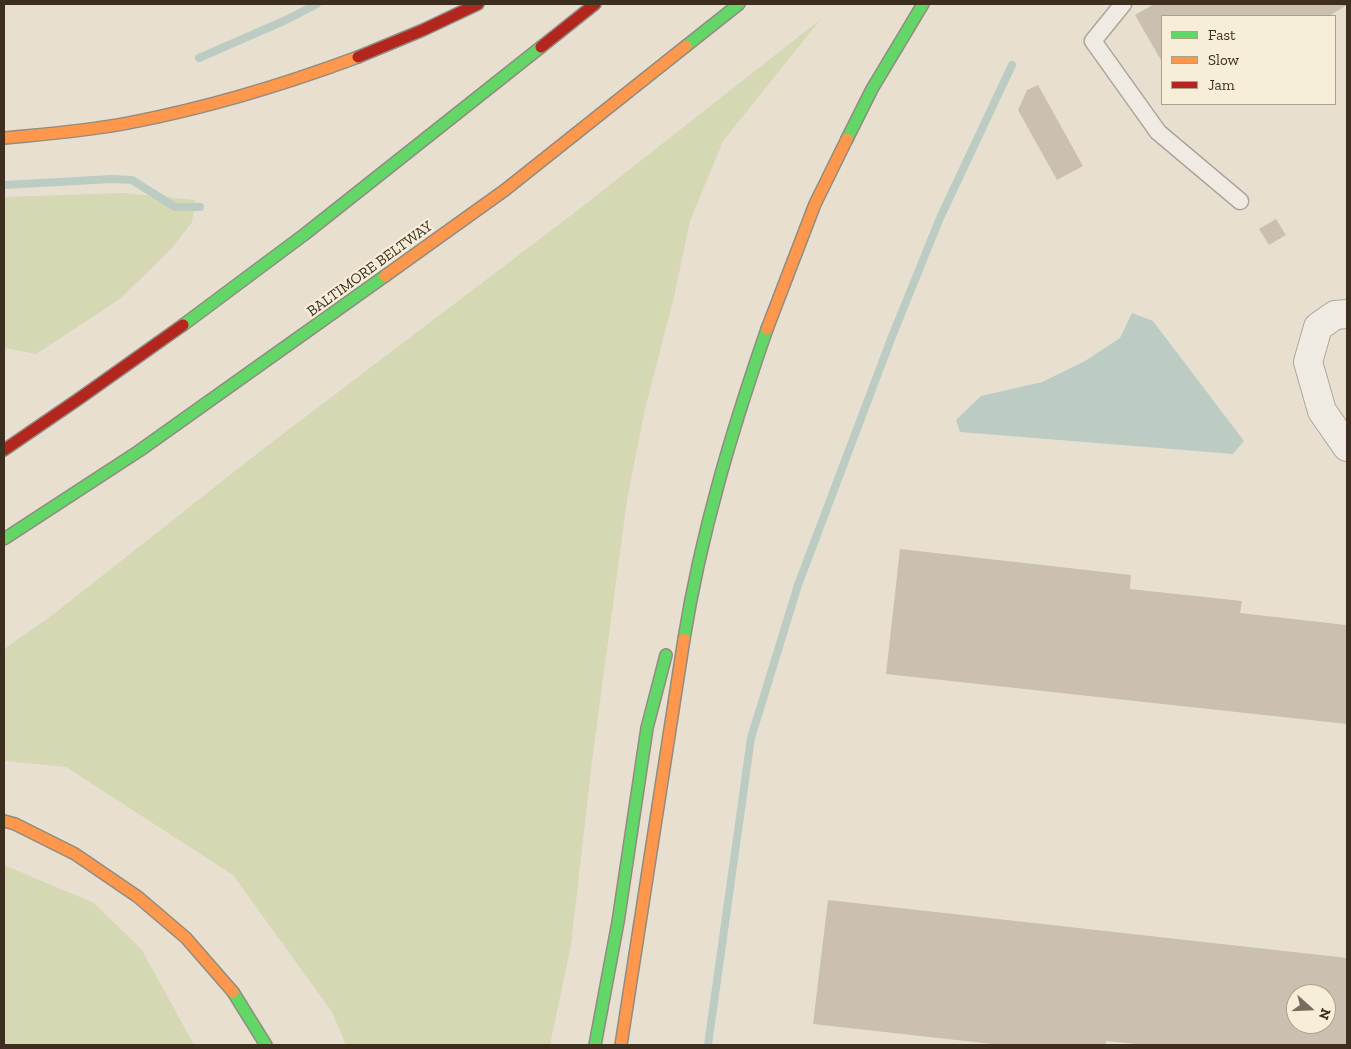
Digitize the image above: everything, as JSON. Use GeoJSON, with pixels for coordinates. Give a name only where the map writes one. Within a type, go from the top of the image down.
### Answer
{"type":"FeatureCollection","features":[{"type":"Feature","properties":{"kind":"highway"},"geometry":{"type":"LineString","coordinates":[[4,138],[98,128],[192,109],[286,84],[373,52],[438,24],[478,4]]}},
{"type":"Feature","properties":{"kind":"highway"},"geometry":{"type":"LineString","coordinates":[[4,450],[77,402],[247,277],[444,126],[595,4]]}},
{"type":"Feature","properties":{"kind":"highway","name":"BALTIMORE BELTWAY"},"geometry":{"type":"LineString","coordinates":[[4,539],[139,451],[490,201],[740,4]]}},
{"type":"Feature","properties":{"kind":"highway"},"geometry":{"type":"LineString","coordinates":[[621,1045],[690,601],[710,513],[738,413],[773,310],[815,204],[872,89],[923,4]]}},
{"type":"Feature","properties":{"kind":"highway"},"geometry":{"type":"LineString","coordinates":[[594,1045],[618,922],[647,728],[664,660],[690,601]]}},
{"type":"Feature","properties":{"kind":"highway"},"geometry":{"type":"LineString","coordinates":[[4,821],[15,824],[75,854],[138,897],[186,938],[235,995],[266,1045]]}},
{"type":"Feature","properties":{"kind":"street"},"geometry":{"type":"LineString","coordinates":[[1347,314],[1335,315],[1318,326],[1308,362],[1322,411],[1347,447]]}},
{"type":"Feature","properties":{"kind":"lane"},"geometry":{"type":"LineString","coordinates":[[1123,4],[1093,41],[1158,132],[1240,201]]}},
{"type":"Feature","properties":{"kind":"green space"},"geometry":{"type":"Polygon","coordinates":[[[821,19],[723,141],[690,221],[674,297],[645,409],[627,500],[592,761],[571,945],[550,1045],[346,1045],[332,1012],[233,875],[66,767],[4,761],[4,649],[55,613],[263,449],[578,210],[821,19]]]}},
{"type":"Feature","properties":{"kind":"green space"},"geometry":{"type":"Polygon","coordinates":[[[124,193],[195,200],[192,222],[172,248],[120,299],[36,354],[4,348],[4,197],[124,193]]]}},
{"type":"Feature","properties":{"kind":"green space"},"geometry":{"type":"Polygon","coordinates":[[[4,865],[94,903],[142,950],[194,1045],[4,1045],[4,865]]]}},
{"type":"Feature","properties":{"kind":"shaded area"},"geometry":{"type":"Polygon","coordinates":[[[1132,313],[1153,321],[1244,441],[1233,454],[960,432],[956,420],[981,396],[1042,382],[1085,361],[1120,338],[1132,313]]]}},
{"type":"Feature","properties":{"kind":"building"},"geometry":{"type":"Polygon","coordinates":[[[1154,4],[1347,4],[1331,15],[1161,15],[1161,60],[1135,15],[1154,4]]]}},
{"type":"Feature","properties":{"kind":"building"},"geometry":{"type":"Polygon","coordinates":[[[1038,85],[1083,166],[1057,180],[1018,110],[1027,90],[1038,85]]]}},
{"type":"Feature","properties":{"kind":"building"},"geometry":{"type":"Polygon","coordinates":[[[1276,219],[1286,235],[1269,245],[1259,229],[1276,219]]]}},
{"type":"Feature","properties":{"kind":"building"},"geometry":{"type":"Polygon","coordinates":[[[900,549],[1131,575],[1130,589],[1242,601],[1240,613],[1346,625],[1347,724],[886,674],[900,549]]]}},
{"type":"Feature","properties":{"kind":"building"},"geometry":{"type":"Polygon","coordinates":[[[828,900],[1347,958],[1347,1045],[1145,1045],[1106,1041],[1106,1045],[1001,1045],[813,1024],[828,900]]]}},
{"type":"Feature","properties":{"kind":"waterway"},"geometry":{"type":"LineString","coordinates":[[199,58],[286,20],[317,4]]}},
{"type":"Feature","properties":{"kind":"waterway"},"geometry":{"type":"LineString","coordinates":[[708,1045],[751,738],[798,585],[891,339],[940,218],[1012,65]]}},
{"type":"Feature","properties":{"kind":"waterway"},"geometry":{"type":"LineString","coordinates":[[4,185],[112,179],[132,180],[175,207],[200,207]]}},
{"type":"Feature","properties":{"kind":"traffic: fast"},"geometry":{"type":"LineString","coordinates":[[686,46],[739,4]]}},
{"type":"Feature","properties":{"kind":"traffic: fast"},"geometry":{"type":"LineString","coordinates":[[847,139],[872,89],[923,4]]}},
{"type":"Feature","properties":{"kind":"traffic: fast"},"geometry":{"type":"LineString","coordinates":[[183,325],[305,234],[541,47]]}},
{"type":"Feature","properties":{"kind":"traffic: fast"},"geometry":{"type":"LineString","coordinates":[[4,539],[139,451],[385,276]]}},
{"type":"Feature","properties":{"kind":"traffic: fast"},"geometry":{"type":"LineString","coordinates":[[684,639],[699,560],[719,482],[767,329]]}},
{"type":"Feature","properties":{"kind":"traffic: fast"},"geometry":{"type":"LineString","coordinates":[[595,1045],[618,922],[647,728],[666,655]]}},
{"type":"Feature","properties":{"kind":"traffic: fast"},"geometry":{"type":"LineString","coordinates":[[233,992],[266,1045]]}},
{"type":"Feature","properties":{"kind":"traffic: slow"},"geometry":{"type":"LineString","coordinates":[[385,276],[505,190],[686,46]]}},
{"type":"Feature","properties":{"kind":"traffic: slow"},"geometry":{"type":"LineString","coordinates":[[4,138],[97,128],[157,117],[245,95],[358,57]]}},
{"type":"Feature","properties":{"kind":"traffic: slow"},"geometry":{"type":"LineString","coordinates":[[767,329],[815,204],[847,139]]}},
{"type":"Feature","properties":{"kind":"traffic: slow"},"geometry":{"type":"LineString","coordinates":[[621,1045],[684,639]]}},
{"type":"Feature","properties":{"kind":"traffic: slow"},"geometry":{"type":"LineString","coordinates":[[4,821],[15,824],[75,854],[138,897],[186,938],[233,992]]}},
{"type":"Feature","properties":{"kind":"traffic: jam"},"geometry":{"type":"LineString","coordinates":[[358,57],[423,30],[478,4]]}},
{"type":"Feature","properties":{"kind":"traffic: jam"},"geometry":{"type":"LineString","coordinates":[[541,47],[595,4]]}},
{"type":"Feature","properties":{"kind":"traffic: jam"},"geometry":{"type":"LineString","coordinates":[[4,450],[183,325]]}}]}
